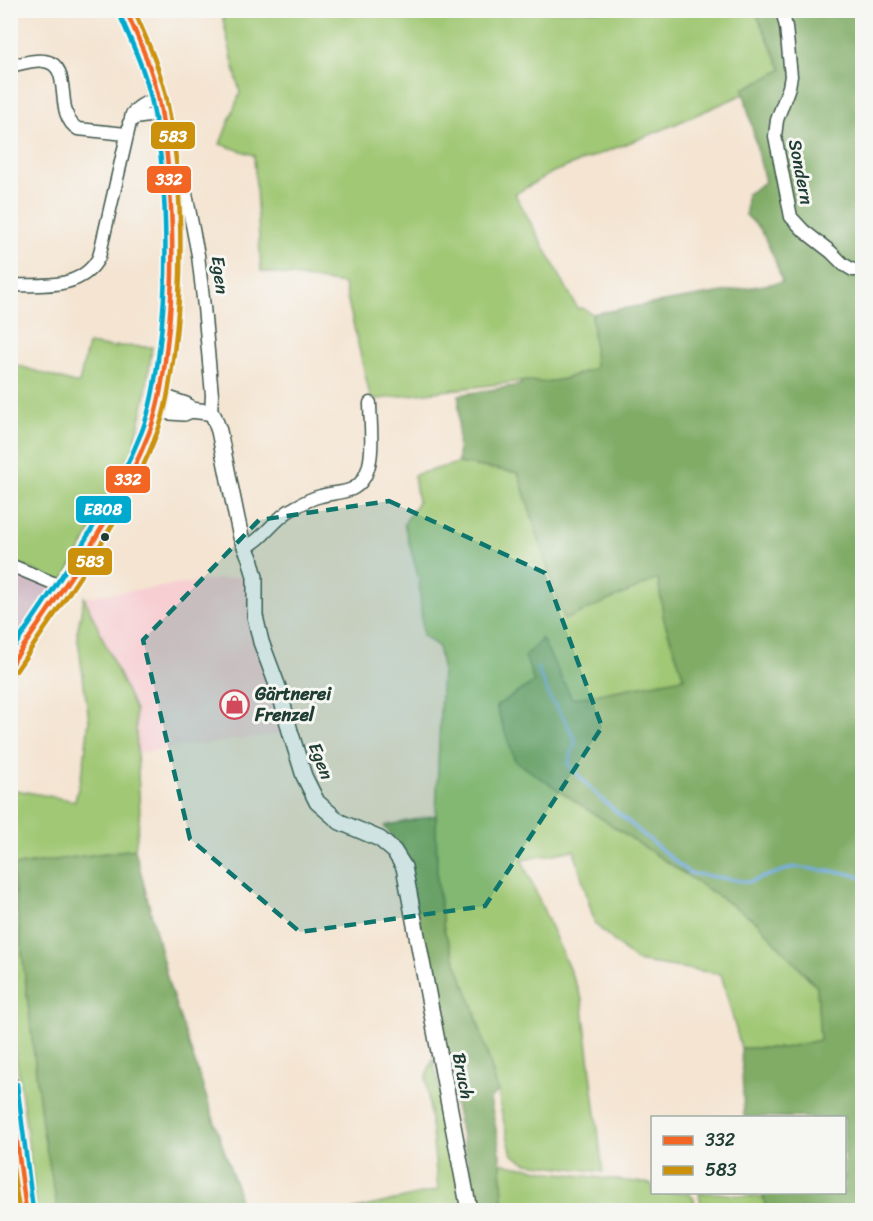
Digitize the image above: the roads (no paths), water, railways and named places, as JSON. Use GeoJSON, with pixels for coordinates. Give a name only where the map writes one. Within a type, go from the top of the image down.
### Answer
{"type":"FeatureCollection","features":[{"type":"Feature","properties":{"kind":"main road"},"geometry":{"type":"LineString","coordinates":[[10,667],[64,588],[115,507],[143,449],[158,403],[166,356],[173,272],[169,171],[160,106],[145,55],[126,10]]}},
{"type":"Feature","properties":{"kind":"main road"},"geometry":{"type":"LineString","coordinates":[[10,1085],[26,1210]]}},
{"type":"Feature","properties":{"kind":"street","name":"Sondern"},"geometry":{"type":"LineString","coordinates":[[782,10],[790,55],[791,76],[777,120],[775,136],[791,217],[843,264],[853,270],[862,270]]}},
{"type":"Feature","properties":{"kind":"street"},"geometry":{"type":"LineString","coordinates":[[10,66],[42,60],[52,63],[60,73],[66,117],[78,129],[128,129]]}},
{"type":"Feature","properties":{"kind":"street"},"geometry":{"type":"LineString","coordinates":[[10,285],[61,284],[87,273],[95,266],[132,114],[142,104],[160,106]]}},
{"type":"Feature","properties":{"kind":"street","name":"Egen"},"geometry":{"type":"LineString","coordinates":[[183,178],[198,255],[212,395],[211,413],[219,431],[241,537],[255,577],[255,616],[261,642],[279,690],[304,776],[317,802],[340,822],[380,839],[394,851],[404,867],[419,949]]}},
{"type":"Feature","properties":{"kind":"street"},"geometry":{"type":"LineString","coordinates":[[158,403],[186,405],[191,410],[211,413]]}},
{"type":"Feature","properties":{"kind":"street"},"geometry":{"type":"LineString","coordinates":[[246,547],[259,539],[288,511],[318,496],[352,489],[361,482],[368,469],[371,454],[370,403]]}},
{"type":"Feature","properties":{"kind":"street"},"geometry":{"type":"LineString","coordinates":[[10,565],[64,588]]}},
{"type":"Feature","properties":{"kind":"street","name":"Bruch"},"geometry":{"type":"LineString","coordinates":[[419,949],[469,1210]]}},
{"type":"Feature","properties":{"kind":"waterway"},"geometry":{"type":"LineString","coordinates":[[537,668],[551,700],[576,741],[568,764],[599,797],[689,873],[749,882],[794,867],[847,873],[862,878]]}},
{"type":"Feature","properties":{"kind":"place","name":"Gärtnerei Frenzel"},"geometry":{"type":"Point","coordinates":[234,704]}}]}
